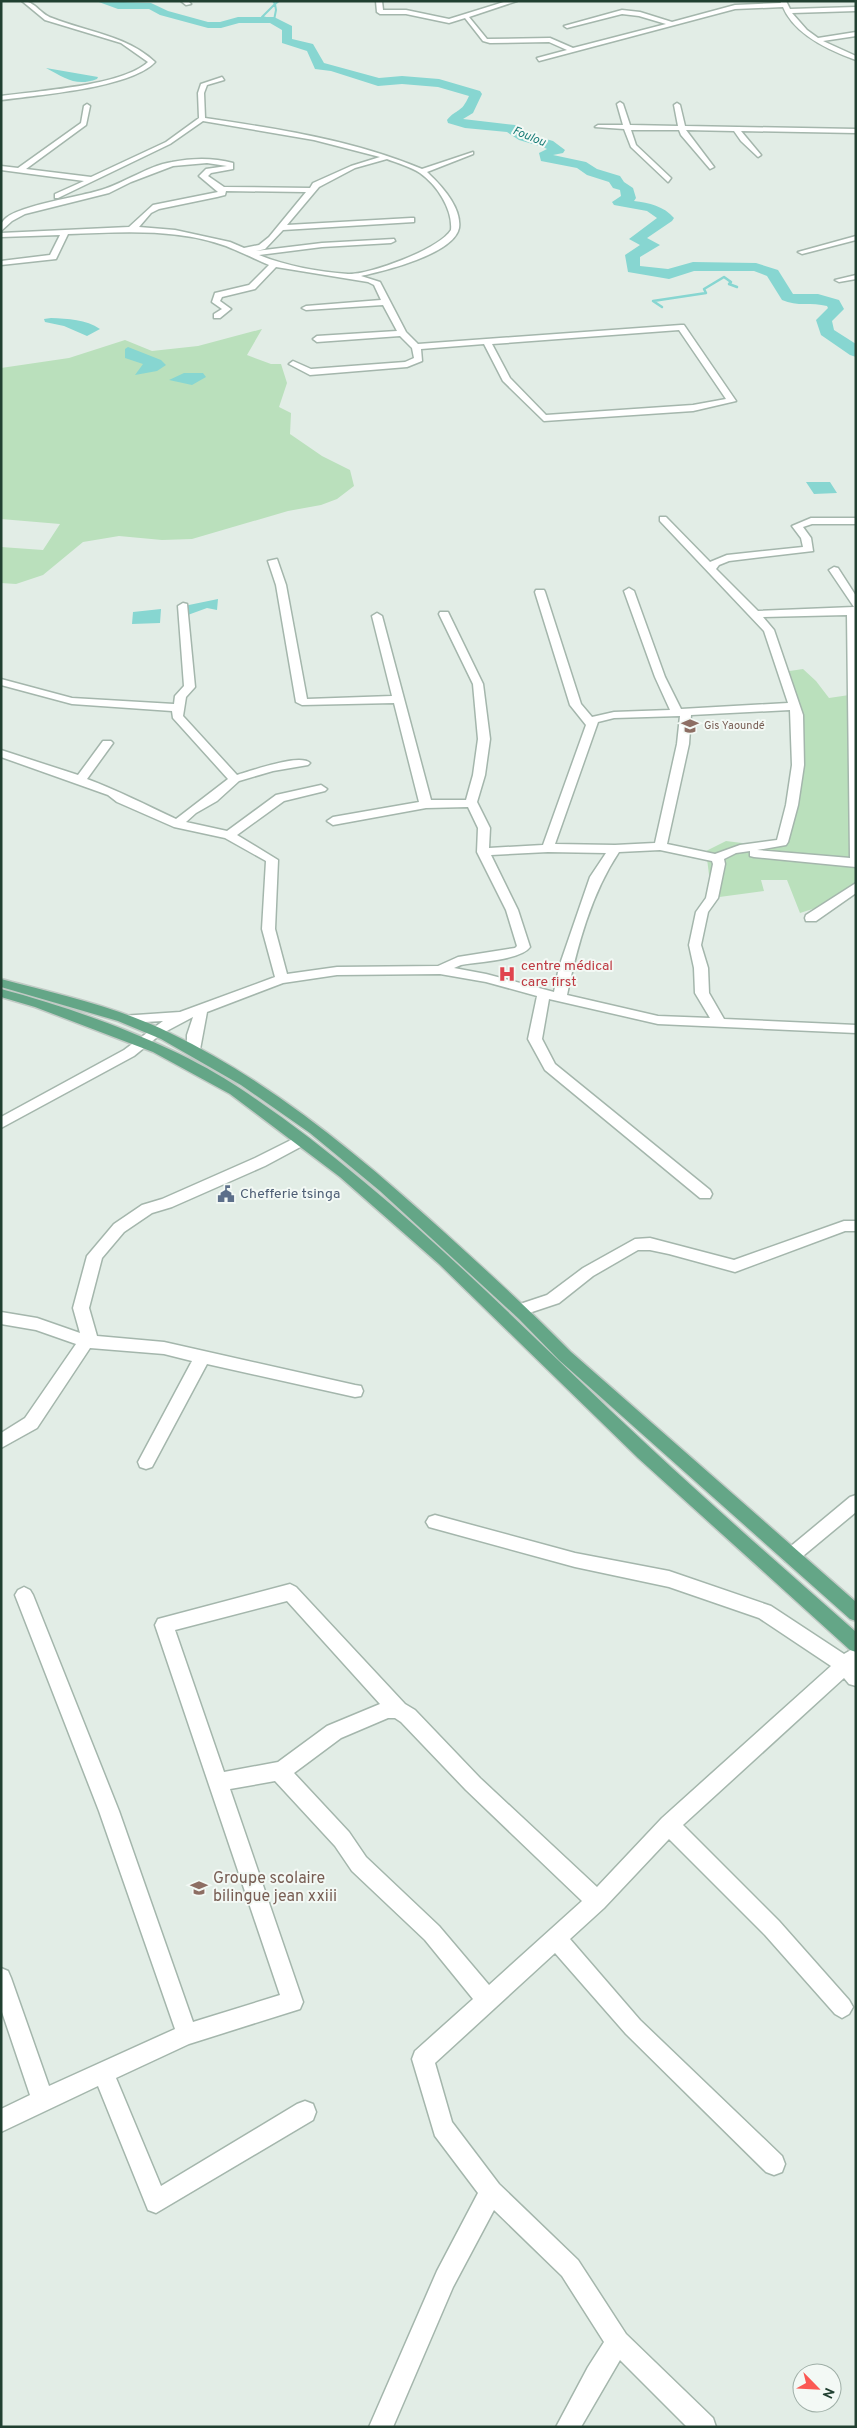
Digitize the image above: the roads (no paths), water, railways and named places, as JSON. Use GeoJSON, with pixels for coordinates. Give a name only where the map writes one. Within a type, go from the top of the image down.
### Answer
{"type":"FeatureCollection","features":[{"type":"Feature","properties":{"kind":"main road"},"geometry":{"type":"LineString","coordinates":[[1,982],[126,1019],[235,1091],[345,1173],[444,1260],[644,1453],[856,1644]]}},
{"type":"Feature","properties":{"kind":"main road"},"geometry":{"type":"LineString","coordinates":[[1,993],[194,1052],[246,1082],[330,1142],[385,1187],[520,1310],[565,1356],[856,1614]]}},
{"type":"Feature","properties":{"kind":"street"},"geometry":{"type":"LineString","coordinates":[[1,98],[98,84],[146,68],[152,62],[117,40],[55,23],[39,14],[25,1]]}},
{"type":"Feature","properties":{"kind":"street"},"geometry":{"type":"LineString","coordinates":[[379,1],[380,12],[421,14],[449,21],[473,12],[514,1]]}},
{"type":"Feature","properties":{"kind":"street"},"geometry":{"type":"LineString","coordinates":[[785,6],[801,30],[816,40],[856,58]]}},
{"type":"Feature","properties":{"kind":"street"},"geometry":{"type":"LineString","coordinates":[[539,59],[735,7],[785,6],[856,9]]}},
{"type":"Feature","properties":{"kind":"street"},"geometry":{"type":"LineString","coordinates":[[567,26],[622,12],[640,14],[671,23]]}},
{"type":"Feature","properties":{"kind":"street"},"geometry":{"type":"LineString","coordinates":[[466,16],[475,30],[485,40],[492,42],[550,40],[571,49]]}},
{"type":"Feature","properties":{"kind":"street"},"geometry":{"type":"LineString","coordinates":[[816,40],[856,34]]}},
{"type":"Feature","properties":{"kind":"street"},"geometry":{"type":"LineString","coordinates":[[202,119],[201,93],[204,84],[222,79]]}},
{"type":"Feature","properties":{"kind":"street"},"geometry":{"type":"LineString","coordinates":[[620,104],[633,146],[668,180]]}},
{"type":"Feature","properties":{"kind":"street"},"geometry":{"type":"LineString","coordinates":[[677,105],[686,138],[710,167]]}},
{"type":"Feature","properties":{"kind":"street"},"geometry":{"type":"LineString","coordinates":[[20,170],[84,124],[87,106]]}},
{"type":"Feature","properties":{"kind":"street"},"geometry":{"type":"LineString","coordinates":[[1,229],[10,219],[20,213],[94,180],[168,143],[202,119],[338,142],[368,149],[422,172],[444,195],[454,220],[455,230],[445,242],[398,264],[351,276]]}},
{"type":"Feature","properties":{"kind":"street"},"geometry":{"type":"LineString","coordinates":[[598,127],[856,131]]}},
{"type":"Feature","properties":{"kind":"street"},"geometry":{"type":"LineString","coordinates":[[737,130],[743,140],[758,155]]}},
{"type":"Feature","properties":{"kind":"street"},"geometry":{"type":"LineString","coordinates":[[422,172],[471,153]]}},
{"type":"Feature","properties":{"kind":"street"},"geometry":{"type":"LineString","coordinates":[[246,252],[262,247],[282,228],[310,190],[342,171],[388,157]]}},
{"type":"Feature","properties":{"kind":"street"},"geometry":{"type":"LineString","coordinates":[[20,213],[97,194],[137,176],[180,162],[207,161],[232,164],[230,168],[208,171],[204,176],[222,189],[310,190]]}},
{"type":"Feature","properties":{"kind":"street"},"geometry":{"type":"LineString","coordinates":[[1,168],[94,180]]}},
{"type":"Feature","properties":{"kind":"street"},"geometry":{"type":"LineString","coordinates":[[131,229],[140,224],[144,214],[155,207],[176,200],[219,194],[223,191],[222,189]]}},
{"type":"Feature","properties":{"kind":"street"},"geometry":{"type":"LineString","coordinates":[[282,228],[411,220]]}},
{"type":"Feature","properties":{"kind":"street"},"geometry":{"type":"LineString","coordinates":[[1,235],[131,229],[194,236],[246,252],[274,264],[351,276],[374,282],[402,333],[416,348],[419,359],[406,364],[310,372],[293,364]]}},
{"type":"Feature","properties":{"kind":"street"},"geometry":{"type":"LineString","coordinates":[[1,263],[53,257],[66,231]]}},
{"type":"Feature","properties":{"kind":"street"},"geometry":{"type":"LineString","coordinates":[[802,252],[856,238]]}},
{"type":"Feature","properties":{"kind":"street"},"geometry":{"type":"LineString","coordinates":[[246,252],[391,241]]}},
{"type":"Feature","properties":{"kind":"street"},"geometry":{"type":"LineString","coordinates":[[217,316],[227,309],[216,302],[218,295],[252,287],[274,264]]}},
{"type":"Feature","properties":{"kind":"street"},"geometry":{"type":"LineString","coordinates":[[839,280],[856,277]]}},
{"type":"Feature","properties":{"kind":"street"},"geometry":{"type":"LineString","coordinates":[[306,308],[385,302]]}},
{"type":"Feature","properties":{"kind":"street"},"geometry":{"type":"LineString","coordinates":[[416,348],[681,327],[732,401],[693,408],[544,418],[506,379],[487,343]]}},
{"type":"Feature","properties":{"kind":"street"},"geometry":{"type":"LineString","coordinates":[[317,339],[402,333]]}},
{"type":"Feature","properties":{"kind":"street"},"geometry":{"type":"LineString","coordinates":[[663,518],[755,614],[772,638],[792,706],[797,715],[798,766],[792,805],[782,842],[731,850],[720,856]]}},
{"type":"Feature","properties":{"kind":"street"},"geometry":{"type":"LineString","coordinates":[[711,569],[716,563],[727,558],[809,549],[806,538],[797,526],[812,521],[856,521]]}},
{"type":"Feature","properties":{"kind":"street"},"geometry":{"type":"LineString","coordinates":[[273,561],[281,585],[302,702],[400,699]]}},
{"type":"Feature","properties":{"kind":"street"},"geometry":{"type":"LineString","coordinates":[[483,852],[548,848],[614,849],[660,846],[720,856],[762,854],[855,863],[854,609],[834,570]]}},
{"type":"Feature","properties":{"kind":"street"},"geometry":{"type":"LineString","coordinates":[[629,591],[660,677],[681,713],[683,744],[660,846]]}},
{"type":"Feature","properties":{"kind":"street"},"geometry":{"type":"LineString","coordinates":[[540,592],[576,705],[591,724]]}},
{"type":"Feature","properties":{"kind":"street"},"geometry":{"type":"LineString","coordinates":[[183,606],[190,687],[182,696],[177,708],[179,721],[236,779]]}},
{"type":"Feature","properties":{"kind":"street"},"geometry":{"type":"LineString","coordinates":[[755,614],[854,609]]}},
{"type":"Feature","properties":{"kind":"street"},"geometry":{"type":"LineString","coordinates":[[444,614],[478,684],[484,739],[479,775],[471,803]]}},
{"type":"Feature","properties":{"kind":"street"},"geometry":{"type":"LineString","coordinates":[[377,616],[426,804]]}},
{"type":"Feature","properties":{"kind":"street"},"geometry":{"type":"LineString","coordinates":[[1,682],[72,701],[177,708]]}},
{"type":"Feature","properties":{"kind":"street"},"geometry":{"type":"LineString","coordinates":[[548,848],[594,720],[614,715],[772,709],[792,706]]}},
{"type":"Feature","properties":{"kind":"street"},"geometry":{"type":"LineString","coordinates":[[80,780],[107,742]]}},
{"type":"Feature","properties":{"kind":"street"},"geometry":{"type":"LineString","coordinates":[[1,753],[112,792],[121,799],[149,813],[178,824],[229,835],[250,845],[272,860],[274,878],[268,910],[268,935],[282,979]]}},
{"type":"Feature","properties":{"kind":"street"},"geometry":{"type":"LineString","coordinates":[[178,824],[192,810],[213,798],[236,779],[271,768],[304,763]]}},
{"type":"Feature","properties":{"kind":"street"},"geometry":{"type":"LineString","coordinates":[[229,835],[280,798],[321,789]]}},
{"type":"Feature","properties":{"kind":"street"},"geometry":{"type":"LineString","coordinates":[[333,821],[426,804],[471,803],[475,806],[484,828],[483,852],[512,910],[524,946],[519,952],[458,961],[440,970]]}},
{"type":"Feature","properties":{"kind":"street"},"geometry":{"type":"LineString","coordinates":[[560,996],[566,967],[596,877],[614,849]]}},
{"type":"Feature","properties":{"kind":"street"},"geometry":{"type":"LineString","coordinates":[[720,856],[712,898],[702,912],[695,945],[701,968],[702,993],[720,1023]]}},
{"type":"Feature","properties":{"kind":"street"},"geometry":{"type":"LineString","coordinates":[[811,918],[856,887]]}},
{"type":"Feature","properties":{"kind":"street"},"geometry":{"type":"LineString","coordinates":[[126,1019],[183,1016],[205,1010],[282,979],[337,970],[440,970],[486,978],[560,996],[575,1002],[658,1020],[856,1029]]}},
{"type":"Feature","properties":{"kind":"street"},"geometry":{"type":"LineString","coordinates":[[544,992],[535,1039],[550,1067],[705,1194]]}},
{"type":"Feature","properties":{"kind":"street"},"geometry":{"type":"LineString","coordinates":[[1,1123],[205,1010]]}},
{"type":"Feature","properties":{"kind":"street"},"geometry":{"type":"LineString","coordinates":[[194,1052],[194,1035],[205,1010]]}},
{"type":"Feature","properties":{"kind":"street"},"geometry":{"type":"LineString","coordinates":[[154,1039],[183,1016]]}},
{"type":"Feature","properties":{"kind":"street"},"geometry":{"type":"LineString","coordinates":[[1,1440],[31,1423],[51,1396],[89,1336],[81,1308],[95,1256],[119,1228],[147,1209],[167,1203],[260,1162],[301,1140]]}},
{"type":"Feature","properties":{"kind":"street"},"geometry":{"type":"LineString","coordinates":[[520,1310],[553,1299],[588,1272],[635,1244],[650,1244],[669,1248],[735,1266],[844,1226],[856,1226]]}},
{"type":"Feature","properties":{"kind":"street"},"geometry":{"type":"LineString","coordinates":[[1,1318],[37,1324],[85,1341],[164,1348],[355,1390]]}},
{"type":"Feature","properties":{"kind":"street"},"geometry":{"type":"LineString","coordinates":[[146,1462],[203,1356]]}},
{"type":"Feature","properties":{"kind":"street"},"geometry":{"type":"LineString","coordinates":[[791,1556],[856,1502]]}},
{"type":"Feature","properties":{"kind":"street"},"geometry":{"type":"LineString","coordinates":[[435,1522],[575,1560],[669,1579],[765,1612],[852,1666],[669,1825],[597,1902],[487,2000],[451,2036],[423,2059],[430,2090],[443,2128],[491,2192],[570,2268],[618,2342],[704,2427]]}},
{"type":"Feature","properties":{"kind":"street"},"geometry":{"type":"LineString","coordinates":[[1,2121],[42,2100],[187,2034],[293,2002],[164,1625],[290,1592],[398,1710],[413,1722],[473,1784],[597,1902]]}},
{"type":"Feature","properties":{"kind":"street"},"geometry":{"type":"LineString","coordinates":[[24,1595],[110,1810],[187,2034]]}},
{"type":"Feature","properties":{"kind":"street"},"geometry":{"type":"LineString","coordinates":[[218,1782],[280,1772],[334,1732],[387,1710],[398,1710]]}},
{"type":"Feature","properties":{"kind":"street"},"geometry":{"type":"LineString","coordinates":[[280,1772],[342,1839],[359,1864],[432,1933],[487,2000]]}},
{"type":"Feature","properties":{"kind":"street"},"geometry":{"type":"LineString","coordinates":[[669,1825],[772,1928],[842,2007]]}},
{"type":"Feature","properties":{"kind":"street"},"geometry":{"type":"LineString","coordinates":[[556,1938],[634,2027],[774,2164]]}},
{"type":"Feature","properties":{"kind":"street"},"geometry":{"type":"LineString","coordinates":[[1,1978],[42,2100]]}},
{"type":"Feature","properties":{"kind":"street"},"geometry":{"type":"LineString","coordinates":[[104,2072],[156,2202],[304,2112]]}},
{"type":"Feature","properties":{"kind":"street"},"geometry":{"type":"LineString","coordinates":[[381,2427],[445,2279],[491,2192]]}},
{"type":"Feature","properties":{"kind":"street"},"geometry":{"type":"LineString","coordinates":[[568,2427],[596,2375],[618,2342]]}},
{"type":"Feature","properties":{"kind":"water"},"geometry":{"type":"Polygon","coordinates":[[[46,68],[98,77],[90,81],[77,82],[46,68]]]}},
{"type":"Feature","properties":{"kind":"water"},"geometry":{"type":"Polygon","coordinates":[[[44,319],[83,321],[100,329],[87,336],[64,326],[45,322],[44,319]]]}},
{"type":"Feature","properties":{"kind":"water"},"geometry":{"type":"Polygon","coordinates":[[[128,347],[161,360],[166,365],[157,371],[135,375],[143,364],[125,358],[125,349],[128,347]]]}},
{"type":"Feature","properties":{"kind":"water"},"geometry":{"type":"Polygon","coordinates":[[[184,373],[203,373],[206,377],[192,385],[169,380],[184,373]]]}},
{"type":"Feature","properties":{"kind":"water"},"geometry":{"type":"Polygon","coordinates":[[[806,482],[830,482],[837,493],[814,494],[806,482]]]}},
{"type":"Feature","properties":{"kind":"water"},"geometry":{"type":"Polygon","coordinates":[[[218,599],[217,610],[207,608],[185,616],[184,606],[218,599]]]}},
{"type":"Feature","properties":{"kind":"water"},"geometry":{"type":"Polygon","coordinates":[[[161,609],[160,623],[132,624],[133,612],[161,609]]]}},
{"type":"Feature","properties":{"kind":"waterway","name":"Foulou"},"geometry":{"type":"LineString","coordinates":[[101,1],[118,6],[151,6],[164,13],[208,25],[221,25],[238,20],[274,20],[276,24],[288,28],[286,41],[309,47],[312,50],[319,66],[332,67],[378,82],[402,80],[439,83],[476,94],[469,110],[453,120],[465,124],[510,128],[524,137],[548,144],[558,150],[546,153],[546,158],[581,165],[592,172],[615,179],[618,185],[626,188],[629,198],[619,202],[651,208],[667,218],[636,239],[653,245],[632,255],[633,269],[669,274],[693,266],[756,267],[773,273],[787,297],[794,300],[818,299],[834,303],[836,309],[824,320],[827,332],[856,352]]}},
{"type":"Feature","properties":{"kind":"waterway"},"geometry":{"type":"LineString","coordinates":[[275,4],[279,1]]}},
{"type":"Feature","properties":{"kind":"waterway","name":"Foulou"},"geometry":{"type":"LineString","coordinates":[[275,4],[274,20],[262,17],[275,4]]}},
{"type":"Feature","properties":{"kind":"waterway"},"geometry":{"type":"LineString","coordinates":[[662,307],[653,301],[706,293],[704,289],[724,277],[731,282],[729,284],[737,287]]}},
{"type":"Feature","properties":{"kind":"place","name":"Gis Yaoundé"},"geometry":{"type":"Point","coordinates":[690,726]}},
{"type":"Feature","properties":{"kind":"place","name":"centre médical care first"},"geometry":{"type":"Point","coordinates":[507,974]}},
{"type":"Feature","properties":{"kind":"place","name":"Chefferie tsinga"},"geometry":{"type":"Point","coordinates":[226,1194]}},
{"type":"Feature","properties":{"kind":"place","name":"Groupe scolaire bilingue jean xxiii"},"geometry":{"type":"Point","coordinates":[199,1888]}}]}
